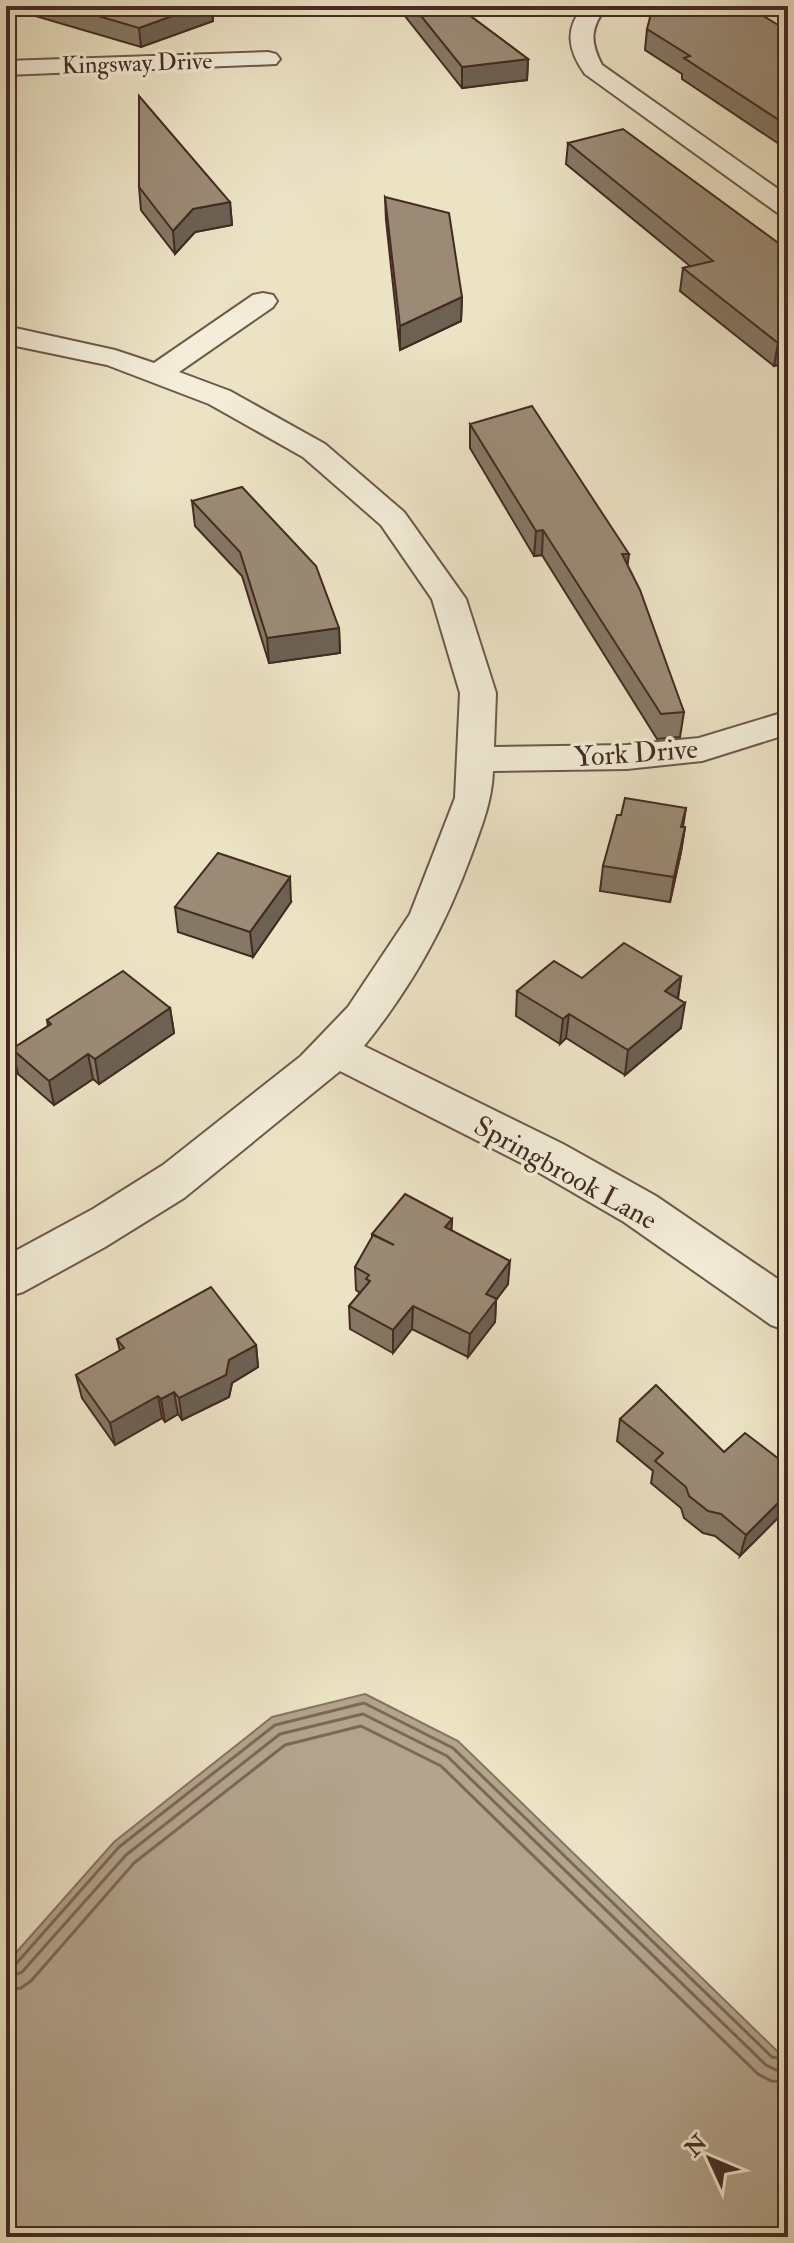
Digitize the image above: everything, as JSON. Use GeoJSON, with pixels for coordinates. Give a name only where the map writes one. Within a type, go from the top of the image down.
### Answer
{"type":"FeatureCollection","features":[{"type":"Feature","properties":{"kind":"street"},"geometry":{"type":"LineString","coordinates":[[596,6],[587,15],[578,37],[593,69],[788,208]]}},
{"type":"Feature","properties":{"kind":"street","name":"Kingsway Drive"},"geometry":{"type":"LineString","coordinates":[[6,68],[268,59]]}},
{"type":"Feature","properties":{"kind":"street"},"geometry":{"type":"LineString","coordinates":[[159,373],[263,301]]}},
{"type":"Feature","properties":{"kind":"street"},"geometry":{"type":"LineString","coordinates":[[6,335],[81,350],[198,387],[277,424],[330,460],[377,501],[417,547],[443,587],[468,647],[477,694],[481,759],[467,826],[448,880],[409,954],[335,1050],[168,1185],[6,1278]]}},
{"type":"Feature","properties":{"kind":"street","name":"York Drive"},"geometry":{"type":"LineString","coordinates":[[481,759],[627,757],[702,749],[788,722]]}},
{"type":"Feature","properties":{"kind":"street","name":"Springbrook Lane"},"geometry":{"type":"LineString","coordinates":[[335,1050],[547,1156],[626,1202],[788,1311]]}},
{"type":"Feature","properties":{"kind":"water"},"geometry":{"type":"Polygon","coordinates":[[[365,1694],[458,1741],[778,2052],[788,2052],[788,2237],[6,2237],[6,1964],[114,1842],[272,1717],[365,1694]]]}},
{"type":"Feature","properties":{"kind":"building"},"geometry":{"type":"Polygon","coordinates":[[[64,6],[200,6],[139,28],[64,6]]]}},
{"type":"Feature","properties":{"kind":"building"},"geometry":{"type":"Polygon","coordinates":[[[413,6],[457,6],[528,59],[462,67],[413,6]]]}},
{"type":"Feature","properties":{"kind":"building"},"geometry":{"type":"Polygon","coordinates":[[[653,6],[747,6],[788,31],[788,126],[684,58],[690,56],[647,29],[653,6]]]}},
{"type":"Feature","properties":{"kind":"building"},"geometry":{"type":"Polygon","coordinates":[[[139,96],[230,202],[193,209],[173,231],[139,187],[139,96]]]}},
{"type":"Feature","properties":{"kind":"building"},"geometry":{"type":"Polygon","coordinates":[[[623,129],[788,250],[788,340],[778,343],[683,268],[713,261],[568,143],[623,129]]]}},
{"type":"Feature","properties":{"kind":"building"},"geometry":{"type":"Polygon","coordinates":[[[385,197],[449,213],[462,297],[400,326],[385,197]]]}},
{"type":"Feature","properties":{"kind":"building"},"geometry":{"type":"Polygon","coordinates":[[[532,406],[629,554],[622,554],[640,590],[684,712],[661,714],[543,530],[536,531],[470,424],[532,406]]]}},
{"type":"Feature","properties":{"kind":"building"},"geometry":{"type":"Polygon","coordinates":[[[242,487],[316,566],[339,628],[267,638],[240,552],[192,501],[242,487]]]}},
{"type":"Feature","properties":{"kind":"building"},"geometry":{"type":"Polygon","coordinates":[[[625,798],[686,808],[674,877],[603,866],[625,798]]]}},
{"type":"Feature","properties":{"kind":"building"},"geometry":{"type":"Polygon","coordinates":[[[218,853],[290,877],[250,932],[175,907],[218,853]]]}},
{"type":"Feature","properties":{"kind":"building"},"geometry":{"type":"Polygon","coordinates":[[[624,943],[681,977],[665,991],[685,1003],[628,1050],[569,1014],[563,1019],[517,991],[554,961],[582,978],[624,943]]]}},
{"type":"Feature","properties":{"kind":"building"},"geometry":{"type":"Polygon","coordinates":[[[123,971],[170,1008],[95,1059],[88,1054],[49,1081],[12,1049],[51,1024],[47,1020],[123,971]]]}},
{"type":"Feature","properties":{"kind":"building"},"geometry":{"type":"Polygon","coordinates":[[[405,1194],[452,1219],[445,1227],[510,1261],[486,1294],[497,1299],[470,1334],[413,1306],[393,1330],[349,1306],[370,1281],[366,1279],[369,1275],[355,1267],[373,1235],[394,1245],[372,1234],[405,1194]]]}},
{"type":"Feature","properties":{"kind":"building"},"geometry":{"type":"Polygon","coordinates":[[[211,1287],[256,1345],[229,1360],[226,1375],[179,1398],[174,1392],[161,1399],[158,1396],[110,1423],[76,1375],[124,1348],[117,1339],[211,1287]]]}},
{"type":"Feature","properties":{"kind":"building"},"geometry":{"type":"Polygon","coordinates":[[[656,1385],[724,1452],[745,1433],[788,1466],[788,1493],[746,1535],[721,1514],[708,1511],[689,1496],[686,1487],[655,1461],[663,1453],[620,1419],[656,1385]]]}}]}
